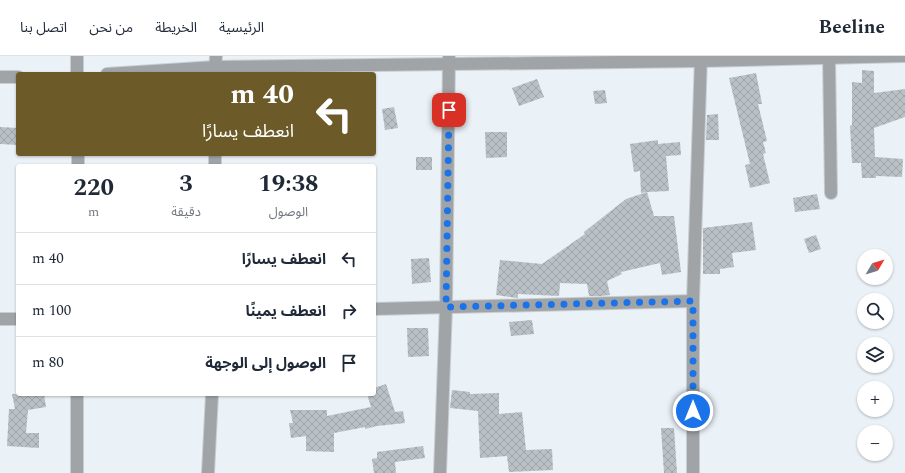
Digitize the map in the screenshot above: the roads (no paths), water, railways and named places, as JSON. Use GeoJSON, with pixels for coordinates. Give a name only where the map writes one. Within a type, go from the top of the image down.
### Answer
{"type":"FeatureCollection","features":[{"type":"Feature","properties":{"kind":"street"},"geometry":{"type":"LineString","coordinates":[[77,56],[77,72]]}},
{"type":"Feature","properties":{"kind":"street"},"geometry":{"type":"LineString","coordinates":[[134,72],[215,66],[449,60],[701,59],[905,56]]}},
{"type":"Feature","properties":{"kind":"street"},"geometry":{"type":"LineString","coordinates":[[829,57],[831,193]]}},
{"type":"Feature","properties":{"kind":"street"},"geometry":{"type":"LineString","coordinates":[[693,473],[693,301],[701,59]]}},
{"type":"Feature","properties":{"kind":"street"},"geometry":{"type":"LineString","coordinates":[[440,473],[446,307],[449,60]]}},
{"type":"Feature","properties":{"kind":"street"},"geometry":{"type":"LineString","coordinates":[[0,77],[16,77]]}},
{"type":"Feature","properties":{"kind":"street"},"geometry":{"type":"LineString","coordinates":[[376,309],[693,301]]}},
{"type":"Feature","properties":{"kind":"street"},"geometry":{"type":"LineString","coordinates":[[0,320],[16,319]]}},
{"type":"Feature","properties":{"kind":"street"},"geometry":{"type":"LineString","coordinates":[[77,396],[77,473]]}},
{"type":"Feature","properties":{"kind":"street"},"geometry":{"type":"LineString","coordinates":[[208,473],[212,396]]}}]}
